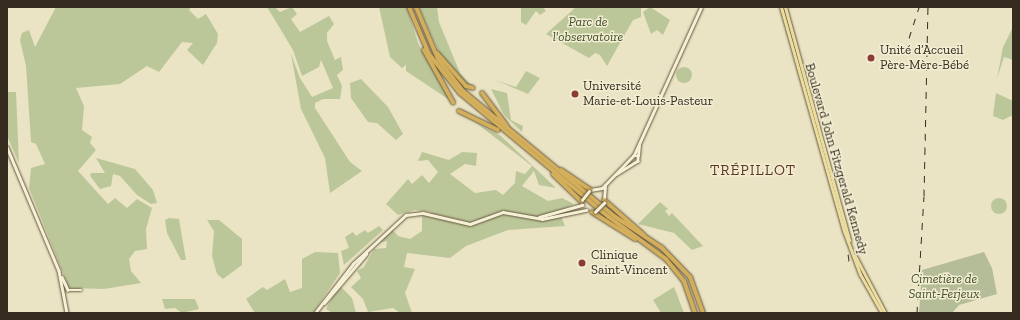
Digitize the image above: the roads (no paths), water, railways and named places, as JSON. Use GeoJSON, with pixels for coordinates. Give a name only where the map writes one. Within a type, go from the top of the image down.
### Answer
{"type":"FeatureCollection","features":[{"type":"Feature","properties":{"kind":"highway"},"geometry":{"type":"LineString","coordinates":[[409,7],[418,33],[453,102]]}},
{"type":"Feature","properties":{"kind":"highway"},"geometry":{"type":"LineString","coordinates":[[416,9],[438,55],[466,86],[473,88]]}},
{"type":"Feature","properties":{"kind":"highway"},"geometry":{"type":"LineString","coordinates":[[416,9],[433,51],[450,76],[521,141],[625,225],[662,248]]}},
{"type":"Feature","properties":{"kind":"highway"},"geometry":{"type":"LineString","coordinates":[[418,33],[453,86],[512,138],[657,251],[680,274],[695,313]]}},
{"type":"Feature","properties":{"kind":"highway"},"geometry":{"type":"LineString","coordinates":[[482,93],[521,141]]}},
{"type":"Feature","properties":{"kind":"highway"},"geometry":{"type":"LineString","coordinates":[[459,111],[512,138]]}},
{"type":"Feature","properties":{"kind":"highway"},"geometry":{"type":"LineString","coordinates":[[542,162],[582,202]]}},
{"type":"Feature","properties":{"kind":"highway"},"geometry":{"type":"LineString","coordinates":[[549,163],[590,190]]}},
{"type":"Feature","properties":{"kind":"highway"},"geometry":{"type":"LineString","coordinates":[[604,201],[662,248],[690,277],[703,313]]}},
{"type":"Feature","properties":{"kind":"highway"},"geometry":{"type":"LineString","coordinates":[[594,212],[657,251]]}},
{"type":"Feature","properties":{"kind":"main road"},"geometry":{"type":"LineString","coordinates":[[535,218],[582,202],[590,190],[596,190],[606,184],[633,157],[701,7]]}},
{"type":"Feature","properties":{"kind":"main road","name":"Boulevard John Fitzgerald Kennedy"},"geometry":{"type":"LineString","coordinates":[[781,7],[844,231],[860,274],[884,313]]}},
{"type":"Feature","properties":{"kind":"main road","name":"Boulevard John Fitzgerald Kennedy"},"geometry":{"type":"LineString","coordinates":[[785,7],[850,244],[884,313]]}},
{"type":"Feature","properties":{"kind":"main road"},"geometry":{"type":"LineString","coordinates":[[617,174],[635,162],[638,157],[640,140]]}},
{"type":"Feature","properties":{"kind":"main road"},"geometry":{"type":"LineString","coordinates":[[7,147],[68,290],[81,290]]}},
{"type":"Feature","properties":{"kind":"main road"},"geometry":{"type":"LineString","coordinates":[[633,157],[638,157]]}},
{"type":"Feature","properties":{"kind":"main road"},"geometry":{"type":"LineString","coordinates":[[633,157],[635,162]]}},
{"type":"Feature","properties":{"kind":"main road"},"geometry":{"type":"LineString","coordinates":[[315,313],[341,278],[400,218],[417,213],[467,224],[503,212],[535,218],[586,210],[594,212],[604,201],[602,194],[606,184]]}},
{"type":"Feature","properties":{"kind":"main road"},"geometry":{"type":"LineString","coordinates":[[596,190],[602,194]]}},
{"type":"Feature","properties":{"kind":"main road"},"geometry":{"type":"LineString","coordinates":[[582,202],[586,210]]}},
{"type":"Feature","properties":{"kind":"main road"},"geometry":{"type":"LineString","coordinates":[[60,271],[67,313]]}},
{"type":"Feature","properties":{"kind":"railway"},"geometry":{"type":"LineString","coordinates":[[909,38],[919,7]]}},
{"type":"Feature","properties":{"kind":"railway"},"geometry":{"type":"LineString","coordinates":[[917,313],[924,196],[928,7]]}},
{"type":"Feature","properties":{"kind":"railway"},"geometry":{"type":"LineString","coordinates":[[848,254],[850,266]]}},
{"type":"Feature","properties":{"kind":"place","name":"Unité d’Accueil Père-Mère-Bébé"},"geometry":{"type":"Point","coordinates":[871,58]}},
{"type":"Feature","properties":{"kind":"place","name":"Université Marie-et-Louis-Pasteur"},"geometry":{"type":"Point","coordinates":[575,94]}},
{"type":"Feature","properties":{"kind":"place","name":"Clinique Saint-Vincent"},"geometry":{"type":"Point","coordinates":[582,263]}},
{"type":"Feature","properties":{"kind":"district","name":"TRÉPILLOT"},"geometry":{"type":"Point","coordinates":[753,171]}},
{"type":"Feature","properties":{"kind":"park label","name":"Parc de l'observatoire"},"geometry":{"type":"Point","coordinates":[588,30]}},
{"type":"Feature","properties":{"kind":"park label","name":"Cimetière de Saint-Ferjeux"},"geometry":{"type":"Point","coordinates":[944,288]}}]}
